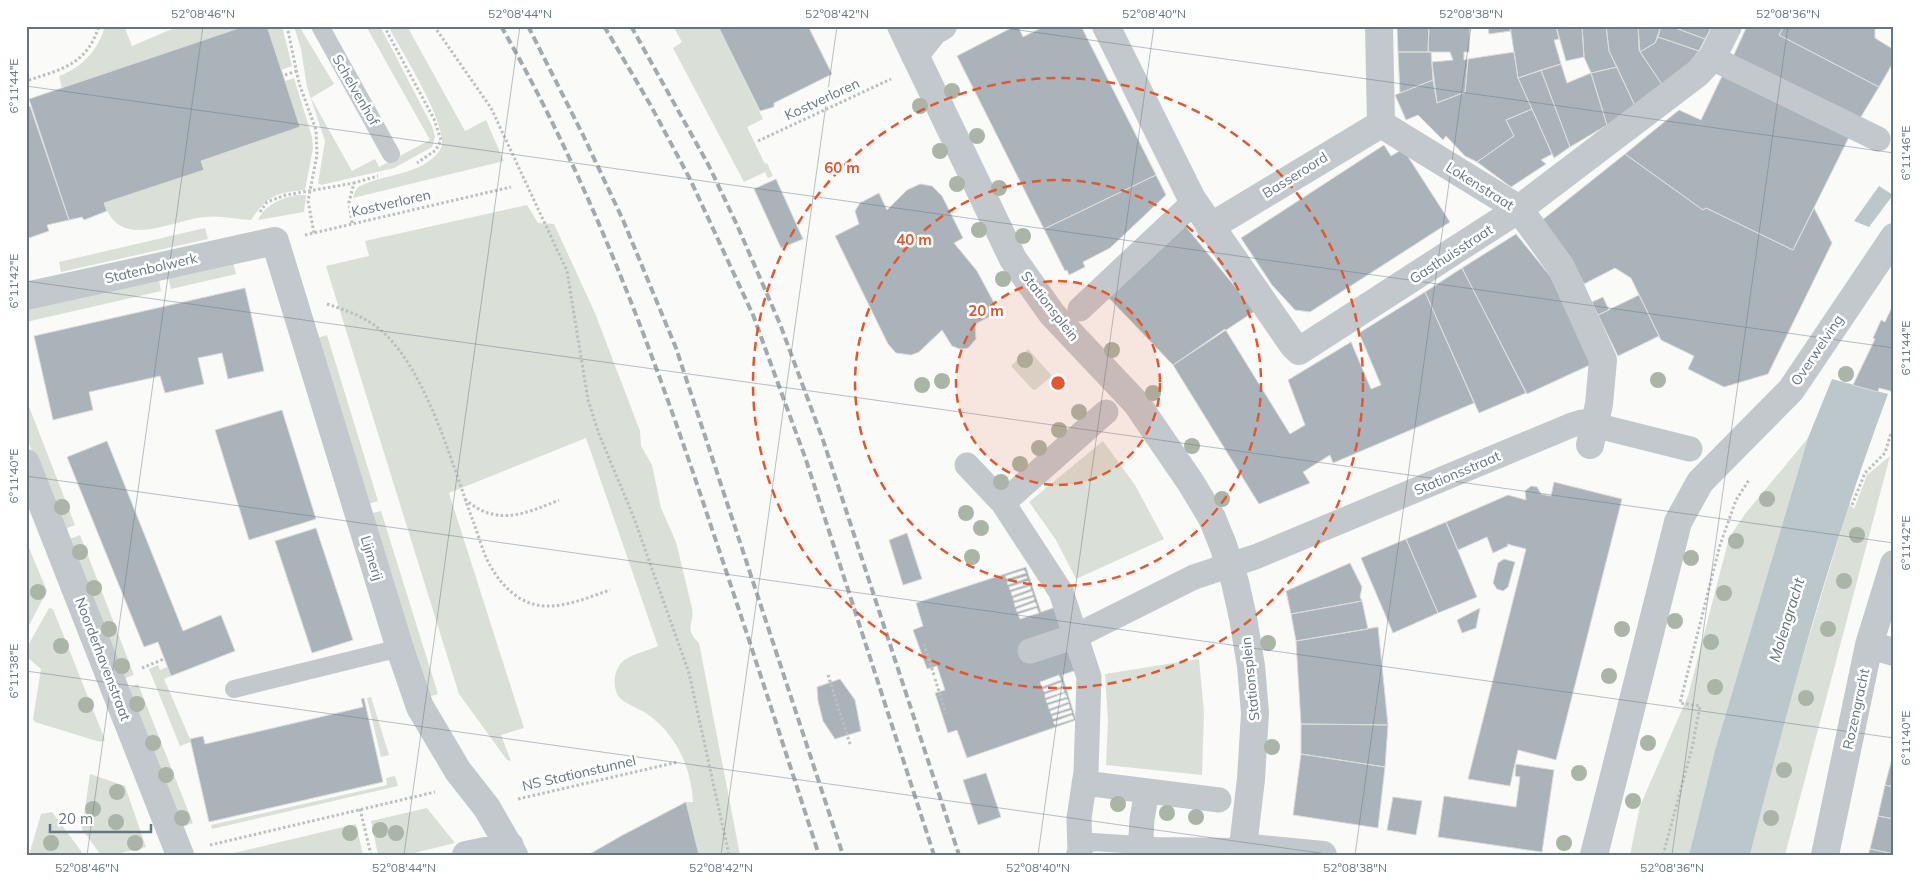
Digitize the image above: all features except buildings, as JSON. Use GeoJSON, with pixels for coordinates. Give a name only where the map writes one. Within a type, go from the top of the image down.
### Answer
{"type":"FeatureCollection","features":[{"type":"Feature","properties":{"kind":"street","name":"Stationsplein"},"geometry":{"type":"LineString","coordinates":[[901,26],[1013,259],[1052,314],[1137,404],[1191,483],[1212,518],[1230,565],[1251,666],[1256,713],[1251,779],[1242,851]]}},
{"type":"Feature","properties":{"kind":"street"},"geometry":{"type":"LineString","coordinates":[[915,55],[934,31],[943,26]]}},
{"type":"Feature","properties":{"kind":"street","name":"Gasthuisstraat"},"geometry":{"type":"LineString","coordinates":[[1106,26],[1193,201],[1293,345],[1300,351],[1519,210],[1698,74],[1712,58],[1728,26]]}},
{"type":"Feature","properties":{"kind":"street"},"geometry":{"type":"LineString","coordinates":[[1379,26],[1380,124]]}},
{"type":"Feature","properties":{"kind":"street"},"geometry":{"type":"LineString","coordinates":[[1712,58],[1878,139]]}},
{"type":"Feature","properties":{"kind":"street","name":"Lokenstraat"},"geometry":{"type":"LineString","coordinates":[[1380,124],[1519,210],[1561,267],[1603,360],[1592,435]]}},
{"type":"Feature","properties":{"kind":"street","name":"Basseroord"},"geometry":{"type":"LineString","coordinates":[[1210,228],[1380,124]]}},
{"type":"Feature","properties":{"kind":"street"},"geometry":{"type":"LineString","coordinates":[[1080,309],[1193,201]]}},
{"type":"Feature","properties":{"kind":"street","name":"Lijmerij"},"geometry":{"type":"LineString","coordinates":[[265,243],[291,292],[400,648],[420,707],[458,770],[486,808],[512,850]]}},
{"type":"Feature","properties":{"kind":"street","name":"Statenbolwerk"},"geometry":{"type":"LineString","coordinates":[[26,296],[265,243]]}},
{"type":"Feature","properties":{"kind":"street","name":"Overwelving"},"geometry":{"type":"LineString","coordinates":[[1594,855],[1678,522],[1700,482],[1790,390],[1890,248]]}},
{"type":"Feature","properties":{"kind":"street"},"geometry":{"type":"LineString","coordinates":[[1003,504],[1106,412]]}},
{"type":"Feature","properties":{"kind":"street","name":"Stationsstraat"},"geometry":{"type":"LineString","coordinates":[[1230,565],[1255,557],[1582,422],[1592,435],[1690,449]]}},
{"type":"Feature","properties":{"kind":"street","name":"Noorderhavenstraat"},"geometry":{"type":"LineString","coordinates":[[26,463],[192,852]]}},
{"type":"Feature","properties":{"kind":"street"},"geometry":{"type":"LineString","coordinates":[[967,466],[1003,504],[1061,592],[1089,678],[1084,784],[1080,809],[1078,852]]}},
{"type":"Feature","properties":{"kind":"street","name":"Rozengracht"},"geometry":{"type":"LineString","coordinates":[[1825,855],[1881,649],[1894,564]]}},
{"type":"Feature","properties":{"kind":"street"},"geometry":{"type":"LineString","coordinates":[[1030,651],[1076,636],[1194,577],[1230,565]]}},
{"type":"Feature","properties":{"kind":"street"},"geometry":{"type":"LineString","coordinates":[[1084,784],[1219,800]]}},
{"type":"Feature","properties":{"kind":"street"},"geometry":{"type":"LineString","coordinates":[[1143,851],[1142,819],[1147,791]]}},
{"type":"Feature","properties":{"kind":"street"},"geometry":{"type":"LineString","coordinates":[[466,855],[512,850]]}},
{"type":"Feature","properties":{"kind":"street"},"geometry":{"type":"LineString","coordinates":[[1242,851],[1323,855]]}},
{"type":"Feature","properties":{"kind":"lane","name":"Schelvenhof"},"geometry":{"type":"LineString","coordinates":[[320,26],[391,154]]}},
{"type":"Feature","properties":{"kind":"lane"},"geometry":{"type":"LineString","coordinates":[[234,689],[400,648]]}},
{"type":"Feature","properties":{"kind":"lane"},"geometry":{"type":"LineString","coordinates":[[1078,852],[1093,842],[1143,851],[1242,851]]}},
{"type":"Feature","properties":{"kind":"path"},"geometry":{"type":"LineString","coordinates":[[26,70],[29,80],[67,68],[82,57],[94,40],[99,26]]}},
{"type":"Feature","properties":{"kind":"path"},"geometry":{"type":"LineString","coordinates":[[287,26],[298,82],[316,130],[318,143],[309,192],[308,211],[314,232]]}},
{"type":"Feature","properties":{"kind":"path"},"geometry":{"type":"LineString","coordinates":[[434,26],[491,108],[567,271],[588,400],[599,434],[634,518],[689,673],[729,855]]}},
{"type":"Feature","properties":{"kind":"path"},"geometry":{"type":"LineString","coordinates":[[285,75],[297,72]]}},
{"type":"Feature","properties":{"kind":"path","name":"Kostverloren"},"geometry":{"type":"LineString","coordinates":[[758,141],[895,76]]}},
{"type":"Feature","properties":{"kind":"path"},"geometry":{"type":"LineString","coordinates":[[265,243],[255,220],[267,202],[286,195],[354,183]]}},
{"type":"Feature","properties":{"kind":"path","name":"Kostverloren"},"geometry":{"type":"LineString","coordinates":[[265,243],[511,187]]}},
{"type":"Feature","properties":{"kind":"path"},"geometry":{"type":"LineString","coordinates":[[291,292],[359,316],[379,329],[398,348],[422,388],[490,566],[505,586],[524,601],[550,606],[565,604],[610,590]]}},
{"type":"Feature","properties":{"kind":"path"},"geometry":{"type":"LineString","coordinates":[[1852,505],[1865,473],[1886,453],[1891,433],[1894,433]]}},
{"type":"Feature","properties":{"kind":"path"},"geometry":{"type":"LineString","coordinates":[[1663,855],[1692,748],[1700,706],[1680,703],[1720,545],[1736,500],[1750,478]]}},
{"type":"Feature","properties":{"kind":"path"},"geometry":{"type":"LineString","coordinates":[[465,499],[478,511],[498,517],[536,509],[560,500]]}},
{"type":"Feature","properties":{"kind":"path"},"geometry":{"type":"LineString","coordinates":[[924,644],[946,713]]}},
{"type":"Feature","properties":{"kind":"path"},"geometry":{"type":"LineString","coordinates":[[142,668],[164,659]]}},
{"type":"Feature","properties":{"kind":"path"},"geometry":{"type":"LineString","coordinates":[[828,675],[850,744]]}},
{"type":"Feature","properties":{"kind":"path","name":"NS Stationstunnel"},"geometry":{"type":"LineString","coordinates":[[486,808],[678,762]]}},
{"type":"Feature","properties":{"kind":"path"},"geometry":{"type":"LineString","coordinates":[[192,852],[212,844],[438,791]]}},
{"type":"Feature","properties":{"kind":"path"},"geometry":{"type":"LineString","coordinates":[[360,809],[371,855]]}},
{"type":"Feature","properties":{"kind":"shaded area"},"geometry":{"type":"Polygon","coordinates":[[[105,26],[124,26],[132,46],[179,26],[245,26],[62,88],[59,76],[75,68],[88,57],[98,43],[105,26]]]}},
{"type":"Feature","properties":{"kind":"shaded area"},"geometry":{"type":"Polygon","coordinates":[[[267,26],[282,26],[292,66],[281,70],[267,26]]]}},
{"type":"Feature","properties":{"kind":"shaded area"},"geometry":{"type":"Polygon","coordinates":[[[294,26],[299,26],[334,84],[311,98],[352,171],[375,159],[379,167],[430,140],[366,26],[380,26],[432,126],[435,137],[432,147],[394,168],[321,185],[318,183],[325,141],[307,87],[301,49],[294,26]]]}},
{"type":"Feature","properties":{"kind":"shaded area"},"geometry":{"type":"Polygon","coordinates":[[[388,26],[407,26],[465,131],[486,120],[504,161],[353,198],[355,191],[360,186],[414,169],[433,158],[440,150],[442,140],[432,108],[413,69],[388,26]]]}},
{"type":"Feature","properties":{"kind":"shaded area"},"geometry":{"type":"Polygon","coordinates":[[[673,26],[718,26],[763,119],[747,127],[773,176],[768,178],[765,172],[744,182],[673,48],[682,42],[673,26]]]}},
{"type":"Feature","properties":{"kind":"shaded area"},"geometry":{"type":"Polygon","coordinates":[[[294,78],[312,137],[313,148],[305,190],[287,192],[268,200],[251,220],[211,217],[191,219],[147,230],[134,230],[122,226],[111,218],[104,203],[203,170],[201,161],[300,127],[285,81],[294,78]]]}},
{"type":"Feature","properties":{"kind":"shaded area"},"geometry":{"type":"Polygon","coordinates":[[[295,195],[306,195],[304,212],[258,220],[269,206],[295,195]]]}},
{"type":"Feature","properties":{"kind":"shaded area"},"geometry":{"type":"Polygon","coordinates":[[[527,205],[538,223],[554,224],[595,313],[640,431],[641,446],[652,465],[661,508],[676,542],[692,608],[691,630],[694,638],[699,643],[740,855],[699,855],[686,802],[693,802],[692,789],[680,752],[674,741],[657,721],[625,702],[619,697],[615,687],[616,671],[622,662],[633,655],[658,646],[586,438],[449,493],[524,728],[501,735],[511,761],[507,760],[459,694],[326,266],[369,256],[365,241],[527,205]]]}},
{"type":"Feature","properties":{"kind":"shaded area"},"geometry":{"type":"Polygon","coordinates":[[[205,228],[208,239],[61,272],[59,262],[205,228]]]}},
{"type":"Feature","properties":{"kind":"shaded area"},"geometry":{"type":"Polygon","coordinates":[[[233,262],[236,274],[171,289],[168,277],[233,262]]]}},
{"type":"Feature","properties":{"kind":"shaded area"},"geometry":{"type":"Polygon","coordinates":[[[159,279],[161,291],[26,322],[26,309],[159,279]]]}},
{"type":"Feature","properties":{"kind":"shaded area"},"geometry":{"type":"Polygon","coordinates":[[[327,335],[378,501],[366,505],[314,339],[327,335]]]}},
{"type":"Feature","properties":{"kind":"shaded area"},"geometry":{"type":"Polygon","coordinates":[[[1028,349],[1052,376],[1035,390],[1011,366],[1028,349]]]}},
{"type":"Feature","properties":{"kind":"shaded area"},"geometry":{"type":"Polygon","coordinates":[[[26,399],[75,525],[63,530],[26,436],[26,399]]]}},
{"type":"Feature","properties":{"kind":"shaded area"},"geometry":{"type":"Polygon","coordinates":[[[1808,438],[1715,750],[1689,855],[1630,855],[1640,806],[1688,696],[1729,538],[1745,514],[1808,438]]]}},
{"type":"Feature","properties":{"kind":"shaded area"},"geometry":{"type":"Polygon","coordinates":[[[1103,441],[1135,485],[1164,539],[1076,579],[1056,540],[1029,502],[1103,441]]]}},
{"type":"Feature","properties":{"kind":"shaded area"},"geometry":{"type":"Polygon","coordinates":[[[1890,456],[1785,855],[1750,855],[1785,716],[1849,504],[1854,509],[1867,475],[1890,456]]]}},
{"type":"Feature","properties":{"kind":"shaded area"},"geometry":{"type":"Polygon","coordinates":[[[381,511],[438,694],[425,698],[369,514],[381,511]]]}},
{"type":"Feature","properties":{"kind":"shaded area"},"geometry":{"type":"Polygon","coordinates":[[[80,535],[134,675],[122,679],[67,540],[80,535]]]}},
{"type":"Feature","properties":{"kind":"shaded area"},"geometry":{"type":"Polygon","coordinates":[[[26,541],[47,591],[26,631],[26,541]]]}},
{"type":"Feature","properties":{"kind":"shaded area"},"geometry":{"type":"Polygon","coordinates":[[[49,608],[53,609],[105,740],[100,742],[35,722],[33,719],[41,669],[26,656],[26,649],[49,608]]]}},
{"type":"Feature","properties":{"kind":"shaded area"},"geometry":{"type":"Polygon","coordinates":[[[1199,659],[1204,713],[1202,775],[1106,765],[1108,721],[1105,674],[1199,659]]]}},
{"type":"Feature","properties":{"kind":"shaded area"},"geometry":{"type":"Polygon","coordinates":[[[158,665],[160,670],[167,667],[171,676],[164,679],[191,742],[180,746],[149,669],[158,665]]]}},
{"type":"Feature","properties":{"kind":"shaded area"},"geometry":{"type":"Polygon","coordinates":[[[138,684],[193,823],[180,828],[125,689],[138,684]]]}},
{"type":"Feature","properties":{"kind":"shaded area"},"geometry":{"type":"Polygon","coordinates":[[[371,697],[389,755],[381,757],[367,698],[371,697]]]}},
{"type":"Feature","properties":{"kind":"shaded area"},"geometry":{"type":"Polygon","coordinates":[[[90,774],[125,786],[146,847],[112,855],[101,855],[82,829],[90,774]]]}},
{"type":"Feature","properties":{"kind":"shaded area"},"geometry":{"type":"Polygon","coordinates":[[[395,776],[398,786],[212,829],[211,825],[387,785],[386,778],[395,776]]]}},
{"type":"Feature","properties":{"kind":"shaded area"},"geometry":{"type":"Polygon","coordinates":[[[427,808],[455,843],[406,855],[378,855],[371,821],[427,808]]]}},
{"type":"Feature","properties":{"kind":"shaded area"},"geometry":{"type":"Polygon","coordinates":[[[52,812],[84,855],[29,855],[41,814],[52,812]]]}},
{"type":"Feature","properties":{"kind":"shaded area"},"geometry":{"type":"Polygon","coordinates":[[[356,824],[363,855],[225,855],[356,824]]]}},
{"type":"Feature","properties":{"kind":"water"},"geometry":{"type":"Polygon","coordinates":[[[1879,186],[1893,195],[1869,227],[1854,221],[1879,186]]]}},
{"type":"Feature","properties":{"kind":"water","name":"Molengracht"},"geometry":{"type":"Polygon","coordinates":[[[1832,379],[1888,394],[1830,565],[1780,739],[1750,855],[1689,855],[1715,750],[1808,438],[1832,379]]]}},
{"type":"Feature","properties":{"kind":"railway"},"geometry":{"type":"LineString","coordinates":[[501,26],[565,148],[620,274],[645,337],[691,467],[819,855]]}},
{"type":"Feature","properties":{"kind":"railway"},"geometry":{"type":"LineString","coordinates":[[528,26],[623,220],[676,348],[843,855]]}},
{"type":"Feature","properties":{"kind":"railway"},"geometry":{"type":"LineString","coordinates":[[604,26],[651,106],[690,179],[753,315],[806,460],[934,855]]}},
{"type":"Feature","properties":{"kind":"railway"},"geometry":{"type":"LineString","coordinates":[[631,26],[709,166],[780,324],[823,440],[959,855]]}}]}
